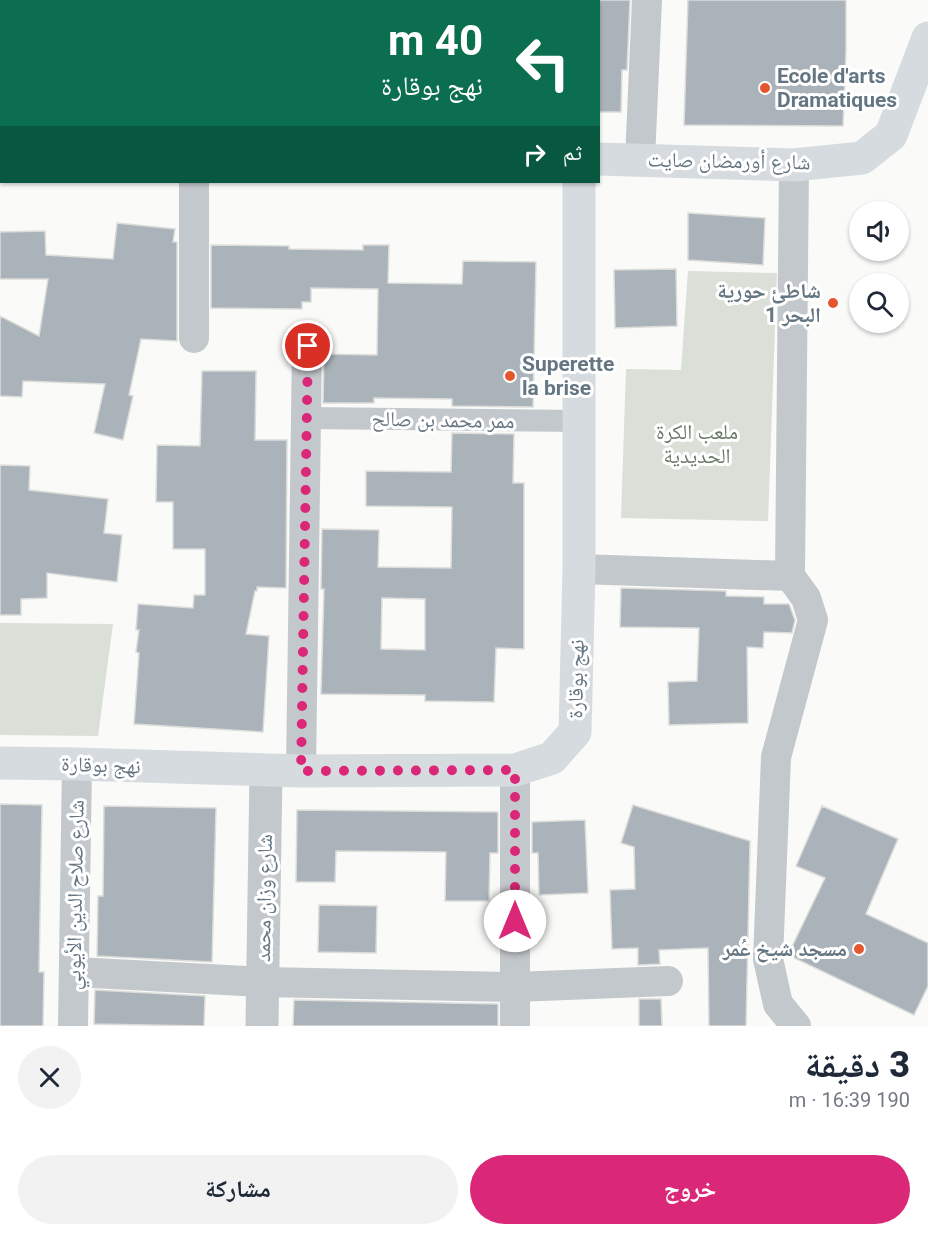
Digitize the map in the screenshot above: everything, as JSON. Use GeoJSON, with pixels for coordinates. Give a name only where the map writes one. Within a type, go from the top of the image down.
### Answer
{"type":"FeatureCollection","features":[{"type":"Feature","properties":{"kind":"main road","name":"شارع أورمضان صايت"},"geometry":{"type":"LineString","coordinates":[[600,159],[794,165],[862,158],[891,135],[928,38]]}},
{"type":"Feature","properties":{"kind":"main road","name":"نهج بوقارة"},"geometry":{"type":"LineString","coordinates":[[0,763],[266,771],[515,770],[552,758],[575,732],[579,569],[579,183]]}},
{"type":"Feature","properties":{"kind":"street"},"geometry":{"type":"LineString","coordinates":[[640,160],[647,0]]}},
{"type":"Feature","properties":{"kind":"street"},"geometry":{"type":"LineString","coordinates":[[794,165],[789,576],[806,598],[813,620],[776,757],[768,959],[778,1004],[796,1026]]}},
{"type":"Feature","properties":{"kind":"street"},"geometry":{"type":"LineString","coordinates":[[194,183],[195,338]]}},
{"type":"Feature","properties":{"kind":"street"},"geometry":{"type":"LineString","coordinates":[[301,771],[308,346]]}},
{"type":"Feature","properties":{"kind":"street","name":"ممر محمد بن صالح"},"geometry":{"type":"LineString","coordinates":[[307,418],[579,421]]}},
{"type":"Feature","properties":{"kind":"street"},"geometry":{"type":"LineString","coordinates":[[579,569],[789,576]]}},
{"type":"Feature","properties":{"kind":"street","name":"شارع صلاح الدين الأيوبي"},"geometry":{"type":"LineString","coordinates":[[73,1026],[77,764]]}},
{"type":"Feature","properties":{"kind":"street"},"geometry":{"type":"LineString","coordinates":[[515,770],[515,1026]]}},
{"type":"Feature","properties":{"kind":"street","name":"شارع وزان محمد"},"geometry":{"type":"LineString","coordinates":[[262,1026],[266,771]]}},
{"type":"Feature","properties":{"kind":"street"},"geometry":{"type":"LineString","coordinates":[[75,972],[263,982],[515,987],[668,981]]}},
{"type":"Feature","properties":{"kind":"green space","name":"ملعب الكرة الحديدية"},"geometry":{"type":"Polygon","coordinates":[[[688,271],[777,273],[768,521],[621,518],[626,369],[681,370],[688,271]]]}},
{"type":"Feature","properties":{"kind":"green space"},"geometry":{"type":"Polygon","coordinates":[[[0,623],[113,624],[98,736],[0,735],[0,623]]]}},
{"type":"Feature","properties":{"kind":"building"},"geometry":{"type":"Polygon","coordinates":[[[600,0],[630,0],[627,70],[622,70],[621,112],[600,112],[600,0]]]}},
{"type":"Feature","properties":{"kind":"building","name":"Ecole d'arts Dramatiques"},"geometry":{"type":"Polygon","coordinates":[[[688,0],[846,0],[843,126],[684,125],[688,0]]]}},
{"type":"Feature","properties":{"kind":"building"},"geometry":{"type":"Polygon","coordinates":[[[688,213],[765,218],[763,265],[688,260],[688,213]]]}},
{"type":"Feature","properties":{"kind":"building"},"geometry":{"type":"Polygon","coordinates":[[[117,223],[175,229],[173,242],[177,242],[177,341],[141,339],[129,395],[133,396],[123,440],[94,433],[105,384],[23,381],[22,397],[0,396],[0,316],[39,336],[48,279],[0,279],[0,232],[45,231],[46,255],[113,259],[117,223]]]}},
{"type":"Feature","properties":{"kind":"building"},"geometry":{"type":"Polygon","coordinates":[[[211,245],[363,250],[363,245],[389,245],[388,283],[462,284],[463,261],[536,262],[533,407],[452,406],[452,399],[374,398],[374,403],[323,403],[324,354],[377,355],[378,289],[311,288],[311,302],[302,302],[302,309],[211,308],[211,245]]]}},
{"type":"Feature","properties":{"kind":"building"},"geometry":{"type":"Polygon","coordinates":[[[676,269],[677,326],[615,328],[614,270],[676,269]]]}},
{"type":"Feature","properties":{"kind":"building"},"geometry":{"type":"Polygon","coordinates":[[[202,371],[256,371],[255,440],[287,440],[286,588],[257,587],[246,634],[269,636],[263,732],[134,724],[139,653],[136,652],[139,630],[136,630],[138,604],[193,608],[194,595],[205,595],[205,549],[173,549],[173,502],[156,502],[157,445],[200,446],[202,371]]]}},
{"type":"Feature","properties":{"kind":"building"},"geometry":{"type":"Polygon","coordinates":[[[452,433],[514,434],[513,483],[524,483],[524,649],[496,648],[494,702],[425,701],[425,695],[321,694],[324,589],[321,589],[322,529],[379,530],[378,567],[451,568],[452,507],[366,506],[366,471],[451,472],[452,433]],[[382,598],[381,649],[425,650],[425,599],[382,598]]]}},
{"type":"Feature","properties":{"kind":"building"},"geometry":{"type":"Polygon","coordinates":[[[0,465],[30,466],[29,490],[108,499],[104,533],[122,535],[117,582],[47,573],[47,598],[21,599],[21,615],[0,615],[0,465]]]}},
{"type":"Feature","properties":{"kind":"building"},"geometry":{"type":"Polygon","coordinates":[[[621,588],[726,591],[726,596],[764,597],[764,604],[789,604],[795,620],[792,633],[764,632],[763,648],[747,647],[748,723],[669,725],[668,682],[697,681],[699,628],[620,627],[621,588]]]}},
{"type":"Feature","properties":{"kind":"building"},"geometry":{"type":"Polygon","coordinates":[[[0,804],[42,805],[39,972],[44,972],[43,1026],[0,1026],[0,804]]]}},
{"type":"Feature","properties":{"kind":"building"},"geometry":{"type":"Polygon","coordinates":[[[633,805],[750,841],[746,1026],[709,1026],[708,948],[659,950],[660,964],[638,965],[638,948],[612,949],[610,890],[635,889],[634,847],[621,843],[633,805]]]}},
{"type":"Feature","properties":{"kind":"building"},"geometry":{"type":"Polygon","coordinates":[[[104,806],[216,808],[212,962],[97,956],[98,896],[103,896],[104,806]]]}},
{"type":"Feature","properties":{"kind":"building","name":"مسجد شيخ عُمر"},"geometry":{"type":"Polygon","coordinates":[[[822,806],[898,839],[866,914],[928,943],[928,986],[914,1015],[788,955],[825,878],[796,866],[822,806]]]}},
{"type":"Feature","properties":{"kind":"building"},"geometry":{"type":"Polygon","coordinates":[[[297,810],[498,812],[498,853],[490,853],[489,901],[445,901],[446,852],[336,851],[335,882],[296,882],[297,810]]]}},
{"type":"Feature","properties":{"kind":"building"},"geometry":{"type":"Polygon","coordinates":[[[585,820],[588,893],[539,895],[538,853],[532,853],[532,822],[585,820]]]}},
{"type":"Feature","properties":{"kind":"building"},"geometry":{"type":"Polygon","coordinates":[[[319,905],[377,906],[376,953],[318,952],[319,905]]]}},
{"type":"Feature","properties":{"kind":"building"},"geometry":{"type":"Polygon","coordinates":[[[95,990],[205,996],[204,1026],[94,1024],[95,990]]]}},
{"type":"Feature","properties":{"kind":"building"},"geometry":{"type":"Polygon","coordinates":[[[639,999],[661,999],[662,1026],[639,1026],[639,999]]]}},
{"type":"Feature","properties":{"kind":"building"},"geometry":{"type":"Polygon","coordinates":[[[294,1000],[498,1004],[498,1026],[293,1026],[294,1000]]]}},
{"type":"Feature","properties":{"kind":"place","name":"Ecole d'arts Dramatiques"},"geometry":{"type":"Point","coordinates":[765,88]}},
{"type":"Feature","properties":{"kind":"place","name":"شاطئ حورية البحر 1"},"geometry":{"type":"Point","coordinates":[833,303]}},
{"type":"Feature","properties":{"kind":"place","name":"Superette la brise"},"geometry":{"type":"Point","coordinates":[510,376]}},
{"type":"Feature","properties":{"kind":"place","name":"مسجد شيخ عُمر"},"geometry":{"type":"Point","coordinates":[859,949]}},
{"type":"Feature","properties":{"kind":"route"},"geometry":{"type":"LineString","coordinates":[[308,346],[301,771],[515,770],[515,921]]}}]}
